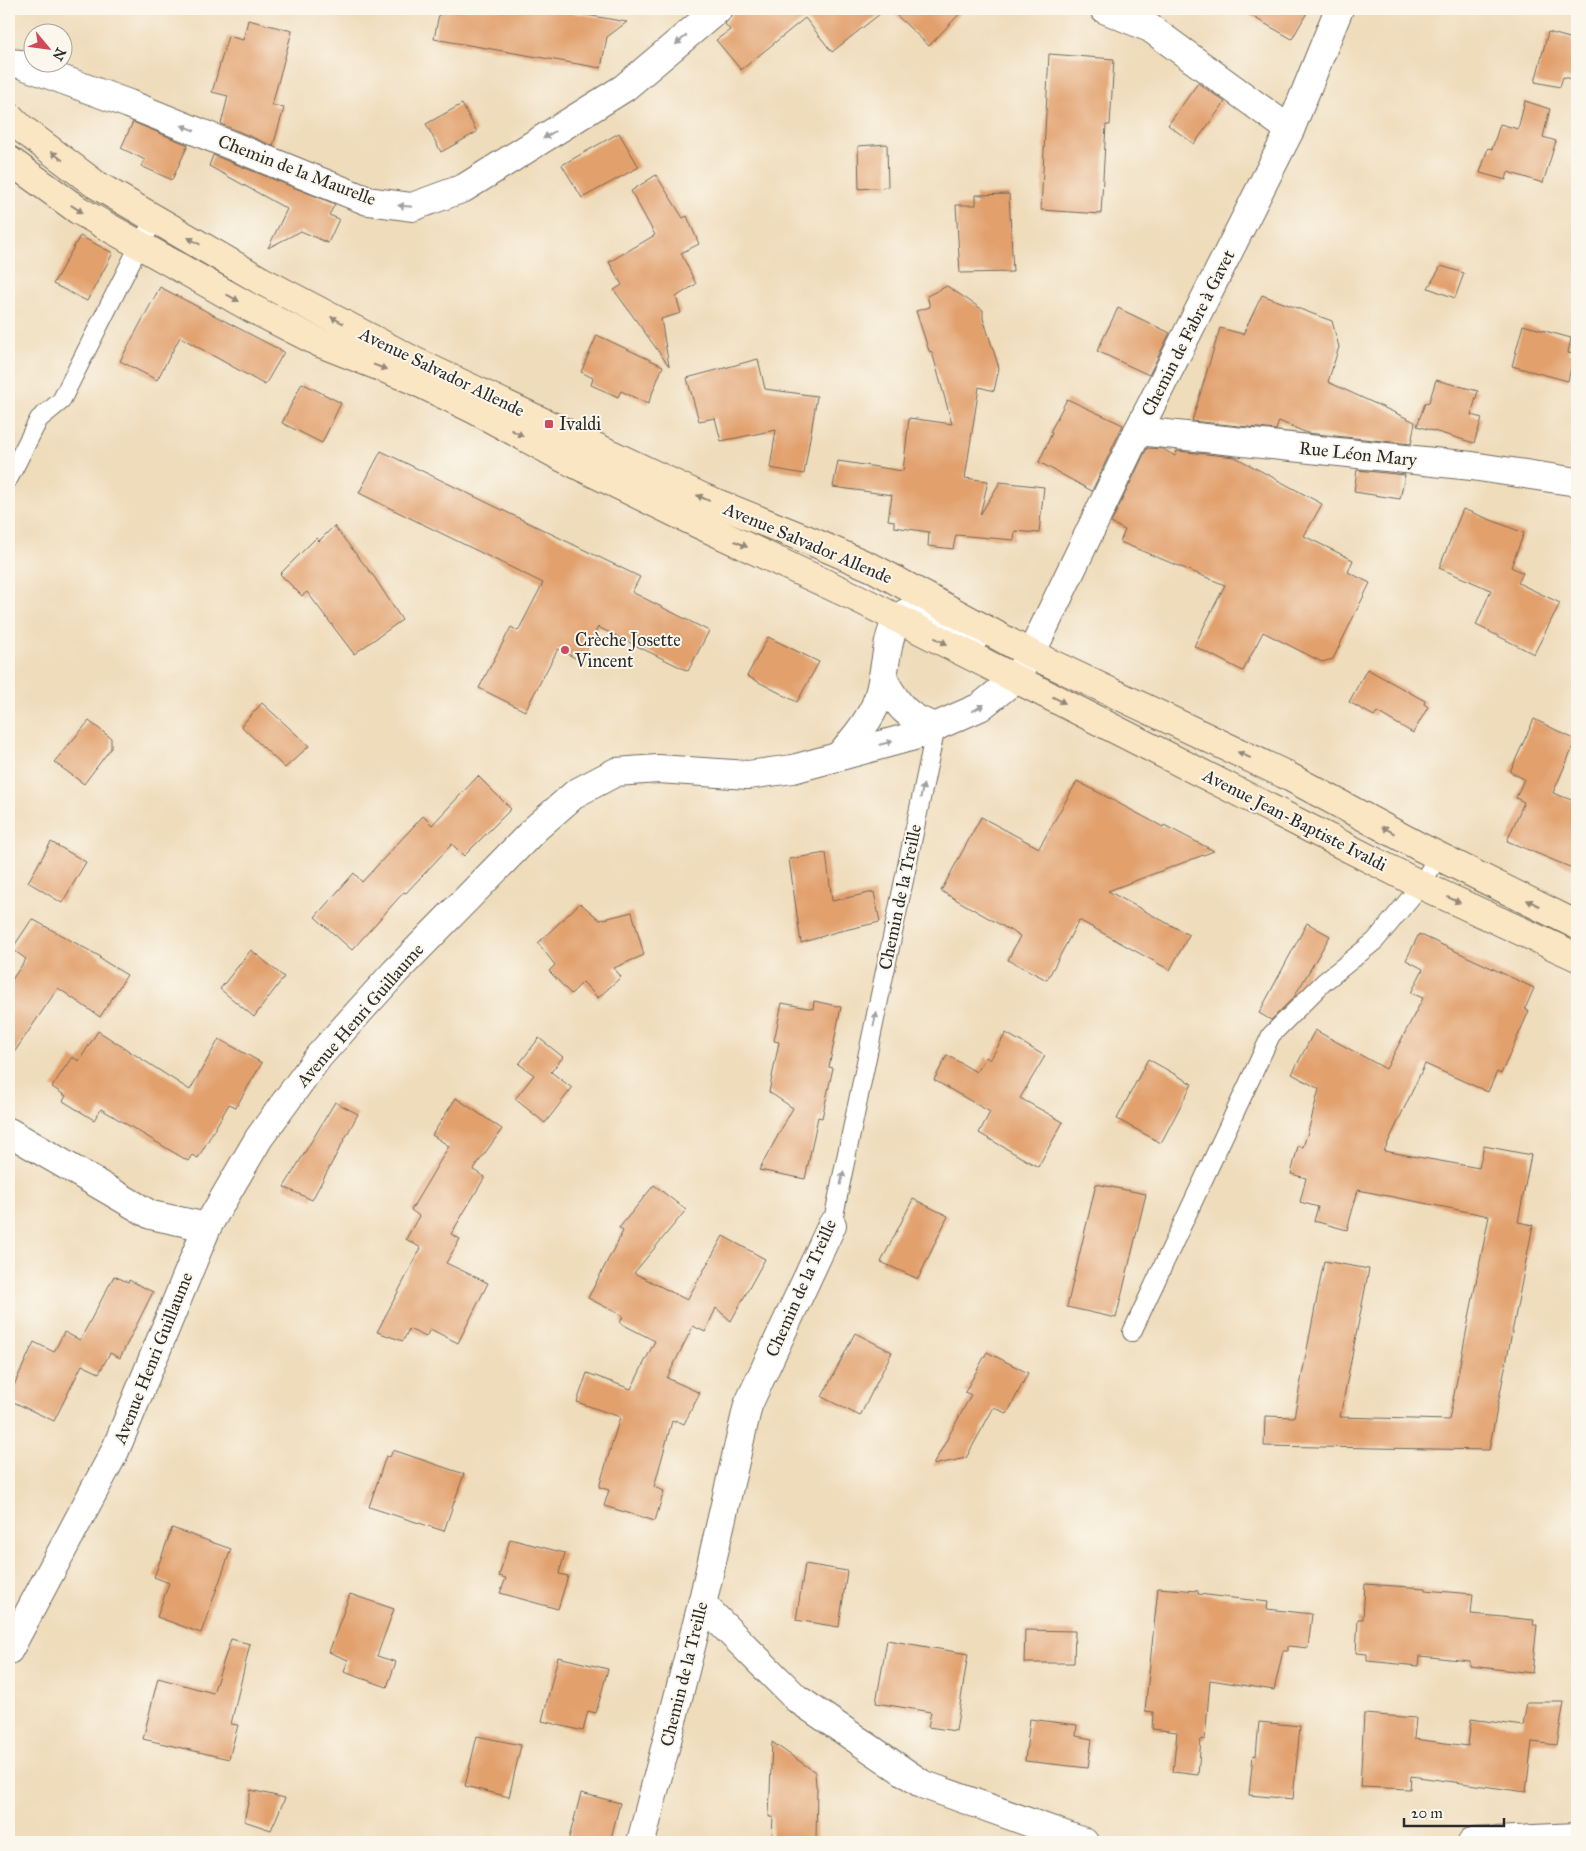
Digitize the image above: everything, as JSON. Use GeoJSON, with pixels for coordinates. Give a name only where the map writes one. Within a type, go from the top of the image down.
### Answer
{"type":"FeatureCollection","features":[{"type":"Feature","properties":{"kind":"main road","name":"Avenue Salvador Allende"},"geometry":{"type":"LineString","coordinates":[[9,116],[21,128],[95,184],[260,280],[416,362],[704,498],[875,569],[1031,654]]}},
{"type":"Feature","properties":{"kind":"main road","name":"Avenue Salvador Allende"},"geometry":{"type":"LineString","coordinates":[[9,160],[78,210],[252,308],[320,343],[411,379],[474,410],[563,458],[898,619],[1015,679]]}},
{"type":"Feature","properties":{"kind":"main road","name":"Avenue Jean-Baptiste Ivaldi"},"geometry":{"type":"LineString","coordinates":[[1031,654],[1284,774],[1438,856],[1577,925]]}},
{"type":"Feature","properties":{"kind":"main road","name":"Avenue Jean-Baptiste Ivaldi"},"geometry":{"type":"LineString","coordinates":[[1015,679],[1421,885],[1577,958]]}},
{"type":"Feature","properties":{"kind":"street","name":"Chemin de la Maurelle"},"geometry":{"type":"LineString","coordinates":[[9,63],[20,64],[129,104],[368,200],[412,207],[464,188],[624,88],[718,9]]}},
{"type":"Feature","properties":{"kind":"street"},"geometry":{"type":"LineString","coordinates":[[1104,9],[1150,28],[1290,130]]}},
{"type":"Feature","properties":{"kind":"street","name":"Chemin de Fabre à Gavet"},"geometry":{"type":"LineString","coordinates":[[1031,654],[1138,431],[1290,130],[1339,9]]}},
{"type":"Feature","properties":{"kind":"street","name":"Rue Léon Mary"},"geometry":{"type":"LineString","coordinates":[[1138,431],[1472,466],[1577,482]]}},
{"type":"Feature","properties":{"kind":"street"},"geometry":{"type":"LineString","coordinates":[[839,756],[863,728],[876,704],[889,646],[898,619],[909,612],[917,609],[992,645],[1031,654]]}},
{"type":"Feature","properties":{"kind":"street","name":"Avenue Henri Guillaume"},"geometry":{"type":"LineString","coordinates":[[9,1650],[115,1452],[207,1227],[259,1138],[319,1056],[408,958],[536,828],[576,793],[616,772],[658,769],[748,775],[793,769],[914,736],[980,707],[1015,679],[1031,654]]}},
{"type":"Feature","properties":{"kind":"street"},"geometry":{"type":"LineString","coordinates":[[883,679],[895,699],[908,714],[920,722],[936,727]]}},
{"type":"Feature","properties":{"kind":"street"},"geometry":{"type":"LineString","coordinates":[[9,1132],[151,1215],[207,1227]]}},
{"type":"Feature","properties":{"kind":"street","name":"Chemin de la Treille"},"geometry":{"type":"LineString","coordinates":[[641,1842],[702,1604],[748,1405],[832,1225]]}},
{"type":"Feature","properties":{"kind":"street"},"geometry":{"type":"LineString","coordinates":[[702,1604],[796,1698],[922,1784],[1084,1842]]}},
{"type":"Feature","properties":{"kind":"street"},"geometry":{"type":"LineString","coordinates":[[1472,1842],[1577,1837]]}},
{"type":"Feature","properties":{"kind":"lane"},"geometry":{"type":"LineString","coordinates":[[9,478],[39,419],[61,400],[139,246],[155,219]]}},
{"type":"Feature","properties":{"kind":"lane","name":"Chemin de la Treille"},"geometry":{"type":"LineString","coordinates":[[832,1225],[936,727]]}},
{"type":"Feature","properties":{"kind":"lane"},"geometry":{"type":"LineString","coordinates":[[1132,1332],[1271,1034],[1324,982],[1375,941],[1421,885],[1438,856]]}},
{"type":"Feature","properties":{"kind":"building"},"geometry":{"type":"Polygon","coordinates":[[[440,9],[551,9],[627,22],[607,37],[601,68],[434,39],[440,9]]]}},
{"type":"Feature","properties":{"kind":"building"},"geometry":{"type":"Polygon","coordinates":[[[733,9],[886,9],[832,52],[805,18],[741,70],[716,40],[730,30],[725,24],[732,15],[733,9]]]}},
{"type":"Feature","properties":{"kind":"building"},"geometry":{"type":"Polygon","coordinates":[[[890,9],[964,9],[929,46],[890,9]]]}},
{"type":"Feature","properties":{"kind":"building"},"geometry":{"type":"Polygon","coordinates":[[[1239,9],[1309,9],[1292,39],[1239,9]]]}},
{"type":"Feature","properties":{"kind":"building"},"geometry":{"type":"Polygon","coordinates":[[[248,20],[292,31],[272,105],[284,108],[273,146],[221,124],[228,96],[212,92],[228,36],[243,40],[248,20]]]}},
{"type":"Feature","properties":{"kind":"building"},"geometry":{"type":"Polygon","coordinates":[[[1548,32],[1573,39],[1572,44],[1577,45],[1577,80],[1563,77],[1560,87],[1535,82],[1548,32]]]}},
{"type":"Feature","properties":{"kind":"building"},"geometry":{"type":"Polygon","coordinates":[[[1049,54],[1114,59],[1110,125],[1106,125],[1101,214],[1041,210],[1049,54]]]}},
{"type":"Feature","properties":{"kind":"building"},"geometry":{"type":"Polygon","coordinates":[[[1198,83],[1225,102],[1194,144],[1168,125],[1198,83]]]}},
{"type":"Feature","properties":{"kind":"building"},"geometry":{"type":"Polygon","coordinates":[[[1525,101],[1550,109],[1543,137],[1556,141],[1543,183],[1508,172],[1506,180],[1480,173],[1488,148],[1492,149],[1500,124],[1518,129],[1525,101]]]}},
{"type":"Feature","properties":{"kind":"building"},"geometry":{"type":"Polygon","coordinates":[[[462,104],[477,132],[441,152],[426,124],[462,104]]]}},
{"type":"Feature","properties":{"kind":"building"},"geometry":{"type":"Polygon","coordinates":[[[133,122],[188,145],[172,180],[141,166],[145,160],[121,148],[133,122]]]}},
{"type":"Feature","properties":{"kind":"building"},"geometry":{"type":"Polygon","coordinates":[[[619,133],[639,167],[582,198],[562,165],[619,133]]]}},
{"type":"Feature","properties":{"kind":"building"},"geometry":{"type":"Polygon","coordinates":[[[887,144],[888,187],[859,189],[858,146],[887,144]]]}},
{"type":"Feature","properties":{"kind":"building"},"geometry":{"type":"Polygon","coordinates":[[[213,155],[335,204],[329,215],[339,219],[328,243],[301,231],[268,248],[287,209],[209,166],[213,155]]]}},
{"type":"Feature","properties":{"kind":"building"},"geometry":{"type":"Polygon","coordinates":[[[656,175],[683,218],[687,216],[699,244],[681,253],[696,284],[676,297],[681,313],[661,319],[669,366],[614,290],[622,285],[609,262],[655,235],[631,191],[656,175]]]}},
{"type":"Feature","properties":{"kind":"building"},"geometry":{"type":"Polygon","coordinates":[[[1009,194],[1013,272],[960,273],[956,205],[976,205],[976,195],[1009,194]]]}},
{"type":"Feature","properties":{"kind":"building"},"geometry":{"type":"Polygon","coordinates":[[[80,236],[113,253],[87,301],[53,284],[80,236]]]}},
{"type":"Feature","properties":{"kind":"building"},"geometry":{"type":"Polygon","coordinates":[[[1441,266],[1464,273],[1455,298],[1428,288],[1441,266]]]}},
{"type":"Feature","properties":{"kind":"building"},"geometry":{"type":"Polygon","coordinates":[[[947,286],[983,310],[983,318],[999,368],[994,391],[979,387],[965,478],[988,481],[980,515],[1000,482],[1044,487],[1039,533],[1015,531],[1014,540],[956,535],[953,549],[928,546],[929,532],[894,527],[894,521],[888,520],[892,495],[833,487],[838,461],[903,471],[909,418],[952,424],[932,352],[929,351],[916,311],[930,307],[927,296],[947,286]]]}},
{"type":"Feature","properties":{"kind":"building"},"geometry":{"type":"Polygon","coordinates":[[[160,287],[284,352],[265,385],[180,337],[157,380],[120,361],[160,287]]]}},
{"type":"Feature","properties":{"kind":"building"},"geometry":{"type":"Polygon","coordinates":[[[1262,295],[1332,321],[1339,347],[1328,382],[1415,422],[1411,444],[1307,433],[1279,421],[1276,430],[1192,421],[1220,328],[1243,334],[1262,295]]]}},
{"type":"Feature","properties":{"kind":"building"},"geometry":{"type":"Polygon","coordinates":[[[1118,308],[1170,333],[1149,375],[1097,351],[1118,308]]]}},
{"type":"Feature","properties":{"kind":"building"},"geometry":{"type":"Polygon","coordinates":[[[1523,325],[1571,338],[1568,353],[1574,354],[1568,381],[1512,366],[1523,325]]]}},
{"type":"Feature","properties":{"kind":"building"},"geometry":{"type":"Polygon","coordinates":[[[597,335],[663,366],[648,404],[621,391],[618,397],[591,385],[593,378],[581,372],[597,335]]]}},
{"type":"Feature","properties":{"kind":"building"},"geometry":{"type":"Polygon","coordinates":[[[758,359],[765,389],[817,396],[804,474],[770,468],[776,430],[721,441],[715,418],[699,421],[687,378],[758,359]]]}},
{"type":"Feature","properties":{"kind":"building"},"geometry":{"type":"Polygon","coordinates":[[[1436,380],[1478,391],[1471,415],[1482,418],[1474,443],[1417,426],[1425,403],[1429,402],[1436,380]]]}},
{"type":"Feature","properties":{"kind":"building"},"geometry":{"type":"Polygon","coordinates":[[[302,383],[341,403],[322,443],[282,423],[302,383]]]}},
{"type":"Feature","properties":{"kind":"building"},"geometry":{"type":"Polygon","coordinates":[[[1067,399],[1123,425],[1092,491],[1039,462],[1052,433],[1050,432],[1067,399]]]}},
{"type":"Feature","properties":{"kind":"building"},"geometry":{"type":"Polygon","coordinates":[[[1147,448],[1163,449],[1175,456],[1177,451],[1235,457],[1322,504],[1304,536],[1353,560],[1348,572],[1370,583],[1333,659],[1322,662],[1263,632],[1243,671],[1194,646],[1225,585],[1120,542],[1125,530],[1111,523],[1147,448]]]}},
{"type":"Feature","properties":{"kind":"building"},"geometry":{"type":"Polygon","coordinates":[[[381,451],[640,577],[632,592],[709,631],[688,671],[598,627],[581,661],[558,649],[525,711],[479,688],[511,627],[518,631],[543,583],[359,493],[381,451]]]}},
{"type":"Feature","properties":{"kind":"building"},"geometry":{"type":"Polygon","coordinates":[[[1357,470],[1405,475],[1400,499],[1354,492],[1357,470]]]}},
{"type":"Feature","properties":{"kind":"building"},"geometry":{"type":"Polygon","coordinates":[[[1463,509],[1524,533],[1511,567],[1523,573],[1518,583],[1560,603],[1534,654],[1476,625],[1491,590],[1439,568],[1463,509]]]}},
{"type":"Feature","properties":{"kind":"building"},"geometry":{"type":"Polygon","coordinates":[[[334,526],[375,578],[402,620],[354,654],[307,592],[302,596],[280,574],[316,538],[319,541],[334,526]]]}},
{"type":"Feature","properties":{"kind":"building"},"geometry":{"type":"Polygon","coordinates":[[[768,637],[819,662],[797,702],[747,676],[768,637]]]}},
{"type":"Feature","properties":{"kind":"building"},"geometry":{"type":"Polygon","coordinates":[[[1367,669],[1425,701],[1424,704],[1428,707],[1413,733],[1377,712],[1374,716],[1349,702],[1367,669]]]}},
{"type":"Feature","properties":{"kind":"building"},"geometry":{"type":"Polygon","coordinates":[[[262,703],[309,746],[285,768],[241,726],[262,703]]]}},
{"type":"Feature","properties":{"kind":"building"},"geometry":{"type":"Polygon","coordinates":[[[1534,719],[1576,740],[1553,793],[1577,802],[1577,870],[1507,841],[1524,802],[1516,798],[1524,779],[1510,772],[1534,719]]]}},
{"type":"Feature","properties":{"kind":"building"},"geometry":{"type":"Polygon","coordinates":[[[89,721],[111,738],[111,748],[84,784],[54,762],[89,721]]]}},
{"type":"Feature","properties":{"kind":"building"},"geometry":{"type":"Polygon","coordinates":[[[478,776],[511,809],[464,856],[452,844],[406,893],[404,892],[352,950],[315,917],[354,873],[362,882],[423,816],[432,825],[478,776]]]}},
{"type":"Feature","properties":{"kind":"building"},"geometry":{"type":"Polygon","coordinates":[[[1077,781],[1163,827],[1164,825],[1214,851],[1108,891],[1189,935],[1170,970],[1079,920],[1047,980],[1008,960],[1020,936],[941,891],[981,817],[1039,848],[1077,781]]]}},
{"type":"Feature","properties":{"kind":"building"},"geometry":{"type":"Polygon","coordinates":[[[51,842],[86,862],[62,903],[28,882],[51,842]]]}},
{"type":"Feature","properties":{"kind":"building"},"geometry":{"type":"Polygon","coordinates":[[[826,853],[832,901],[874,892],[880,922],[836,932],[801,943],[789,859],[826,853]]]}},
{"type":"Feature","properties":{"kind":"building"},"geometry":{"type":"Polygon","coordinates":[[[580,903],[600,920],[632,912],[644,955],[614,968],[621,977],[598,998],[583,982],[571,994],[549,971],[555,965],[538,943],[580,903]]]}},
{"type":"Feature","properties":{"kind":"building"},"geometry":{"type":"Polygon","coordinates":[[[32,919],[101,957],[99,958],[127,975],[100,1017],[58,988],[9,1060],[9,984],[26,959],[12,949],[32,919]]]}},
{"type":"Feature","properties":{"kind":"building"},"geometry":{"type":"Polygon","coordinates":[[[1307,923],[1330,936],[1294,997],[1271,1020],[1259,1013],[1307,923]]]}},
{"type":"Feature","properties":{"kind":"building"},"geometry":{"type":"Polygon","coordinates":[[[1419,934],[1534,988],[1525,1009],[1529,1011],[1501,1074],[1497,1072],[1488,1092],[1425,1064],[1384,1151],[1479,1168],[1484,1146],[1531,1155],[1518,1222],[1533,1225],[1489,1450],[1264,1446],[1265,1416],[1294,1417],[1324,1261],[1369,1269],[1340,1417],[1449,1420],[1489,1216],[1358,1190],[1347,1230],[1314,1221],[1318,1207],[1300,1202],[1306,1178],[1291,1174],[1298,1146],[1303,1147],[1308,1132],[1319,1089],[1292,1074],[1315,1030],[1386,1069],[1423,998],[1411,993],[1423,969],[1406,960],[1419,934]]]}},
{"type":"Feature","properties":{"kind":"building"},"geometry":{"type":"Polygon","coordinates":[[[251,950],[284,977],[254,1017],[220,989],[251,950]]]}},
{"type":"Feature","properties":{"kind":"building"},"geometry":{"type":"Polygon","coordinates":[[[814,1001],[841,1007],[829,1067],[833,1068],[822,1118],[818,1117],[805,1179],[759,1170],[793,1108],[769,1092],[779,1042],[774,1041],[782,1003],[813,1009],[814,1001]]]}},
{"type":"Feature","properties":{"kind":"building"},"geometry":{"type":"Polygon","coordinates":[[[98,1031],[190,1090],[219,1039],[262,1063],[236,1107],[229,1104],[198,1158],[192,1155],[188,1161],[101,1109],[94,1120],[63,1101],[66,1096],[52,1087],[72,1057],[79,1061],[98,1031]]]}},
{"type":"Feature","properties":{"kind":"building"},"geometry":{"type":"Polygon","coordinates":[[[1006,1033],[1045,1056],[1020,1098],[1063,1122],[1038,1167],[979,1133],[990,1112],[934,1080],[947,1055],[976,1072],[986,1057],[990,1060],[1006,1033]]]}},
{"type":"Feature","properties":{"kind":"building"},"geometry":{"type":"Polygon","coordinates":[[[539,1038],[563,1057],[551,1072],[572,1088],[545,1123],[515,1099],[534,1075],[519,1064],[539,1038]]]}},
{"type":"Feature","properties":{"kind":"building"},"geometry":{"type":"Polygon","coordinates":[[[1148,1059],[1192,1084],[1161,1143],[1117,1119],[1148,1059]]]}},
{"type":"Feature","properties":{"kind":"building"},"geometry":{"type":"Polygon","coordinates":[[[456,1098],[502,1129],[473,1170],[485,1177],[451,1234],[460,1239],[446,1263],[488,1283],[458,1343],[430,1329],[426,1337],[409,1329],[403,1341],[377,1332],[421,1248],[406,1239],[419,1216],[411,1210],[449,1146],[432,1135],[456,1098]]]}},
{"type":"Feature","properties":{"kind":"building"},"geometry":{"type":"Polygon","coordinates":[[[335,1102],[358,1114],[312,1200],[284,1187],[335,1102]]]}},
{"type":"Feature","properties":{"kind":"building"},"geometry":{"type":"Polygon","coordinates":[[[1096,1184],[1146,1194],[1116,1318],[1067,1307],[1096,1184]]]}},
{"type":"Feature","properties":{"kind":"building"},"geometry":{"type":"Polygon","coordinates":[[[654,1185],[686,1210],[634,1273],[687,1300],[723,1236],[765,1259],[731,1321],[716,1308],[705,1332],[693,1326],[667,1378],[700,1393],[684,1424],[675,1420],[675,1422],[672,1421],[654,1487],[664,1491],[655,1521],[604,1506],[609,1490],[599,1487],[620,1417],[577,1402],[587,1373],[631,1389],[655,1341],[620,1323],[623,1316],[588,1298],[623,1231],[619,1228],[654,1185]]]}},
{"type":"Feature","properties":{"kind":"building"},"geometry":{"type":"Polygon","coordinates":[[[913,1199],[948,1216],[918,1279],[881,1262],[913,1199]]]}},
{"type":"Feature","properties":{"kind":"building"},"geometry":{"type":"Polygon","coordinates":[[[114,1276],[128,1282],[129,1280],[153,1292],[120,1358],[110,1353],[99,1373],[82,1365],[54,1421],[9,1400],[9,1396],[34,1342],[54,1352],[64,1332],[80,1340],[114,1276]]]}},
{"type":"Feature","properties":{"kind":"building"},"geometry":{"type":"Polygon","coordinates":[[[855,1333],[892,1352],[860,1416],[822,1397],[855,1333]]]}},
{"type":"Feature","properties":{"kind":"building"},"geometry":{"type":"Polygon","coordinates":[[[987,1352],[1028,1373],[1007,1414],[994,1407],[966,1458],[933,1465],[971,1395],[965,1392],[987,1352]]]}},
{"type":"Feature","properties":{"kind":"building"},"geometry":{"type":"Polygon","coordinates":[[[393,1450],[464,1474],[444,1531],[369,1507],[386,1456],[390,1457],[393,1450]]]}},
{"type":"Feature","properties":{"kind":"building"},"geometry":{"type":"Polygon","coordinates":[[[172,1528],[231,1549],[201,1633],[157,1617],[169,1583],[154,1577],[172,1528]]]}},
{"type":"Feature","properties":{"kind":"building"},"geometry":{"type":"Polygon","coordinates":[[[510,1539],[565,1553],[559,1574],[568,1576],[558,1609],[500,1593],[506,1578],[499,1576],[510,1539]]]}},
{"type":"Feature","properties":{"kind":"building"},"geometry":{"type":"Polygon","coordinates":[[[805,1564],[847,1571],[839,1627],[796,1620],[805,1564]]]}},
{"type":"Feature","properties":{"kind":"building"},"geometry":{"type":"Polygon","coordinates":[[[1365,1584],[1425,1588],[1425,1590],[1473,1594],[1471,1614],[1534,1620],[1533,1625],[1537,1625],[1532,1673],[1470,1666],[1470,1661],[1420,1656],[1419,1666],[1367,1661],[1367,1654],[1356,1653],[1358,1619],[1363,1619],[1365,1584]]]}},
{"type":"Feature","properties":{"kind":"building"},"geometry":{"type":"Polygon","coordinates":[[[1158,1588],[1198,1591],[1198,1594],[1268,1602],[1267,1609],[1312,1614],[1308,1648],[1288,1646],[1288,1651],[1283,1651],[1274,1690],[1210,1680],[1205,1740],[1201,1739],[1198,1775],[1173,1772],[1177,1732],[1152,1729],[1153,1712],[1145,1711],[1158,1588]]]}},
{"type":"Feature","properties":{"kind":"building"},"geometry":{"type":"Polygon","coordinates":[[[350,1594],[394,1609],[377,1656],[396,1662],[387,1687],[344,1672],[348,1660],[329,1652],[350,1594]]]}},
{"type":"Feature","properties":{"kind":"building"},"geometry":{"type":"Polygon","coordinates":[[[1025,1630],[1075,1631],[1074,1663],[1024,1663],[1025,1630]]]}},
{"type":"Feature","properties":{"kind":"building"},"geometry":{"type":"Polygon","coordinates":[[[231,1639],[250,1644],[231,1724],[238,1725],[229,1759],[143,1739],[158,1678],[213,1693],[231,1639]]]}},
{"type":"Feature","properties":{"kind":"building"},"geometry":{"type":"Polygon","coordinates":[[[887,1640],[968,1654],[956,1731],[928,1727],[931,1712],[876,1703],[887,1640]]]}},
{"type":"Feature","properties":{"kind":"building"},"geometry":{"type":"Polygon","coordinates":[[[558,1657],[608,1669],[596,1713],[588,1711],[583,1731],[542,1721],[558,1657]]]}},
{"type":"Feature","properties":{"kind":"building"},"geometry":{"type":"Polygon","coordinates":[[[1527,1702],[1564,1702],[1557,1745],[1532,1742],[1526,1792],[1411,1776],[1410,1789],[1360,1787],[1364,1714],[1416,1718],[1414,1739],[1468,1746],[1471,1719],[1523,1726],[1527,1702]]]}},
{"type":"Feature","properties":{"kind":"building"},"geometry":{"type":"Polygon","coordinates":[[[1030,1719],[1077,1725],[1076,1736],[1092,1739],[1088,1768],[1025,1761],[1030,1719]]]}},
{"type":"Feature","properties":{"kind":"building"},"geometry":{"type":"Polygon","coordinates":[[[1259,1722],[1300,1726],[1293,1799],[1249,1795],[1253,1755],[1256,1756],[1259,1722]]]}},
{"type":"Feature","properties":{"kind":"building"},"geometry":{"type":"Polygon","coordinates":[[[477,1736],[521,1745],[509,1797],[465,1786],[477,1736]]]}},
{"type":"Feature","properties":{"kind":"building"},"geometry":{"type":"Polygon","coordinates":[[[772,1742],[815,1772],[817,1788],[816,1840],[772,1837],[773,1817],[769,1817],[772,1742]]]}},
{"type":"Feature","properties":{"kind":"building"},"geometry":{"type":"Polygon","coordinates":[[[251,1790],[285,1798],[271,1830],[244,1821],[251,1790]]]}},
{"type":"Feature","properties":{"kind":"building"},"geometry":{"type":"Polygon","coordinates":[[[581,1793],[620,1803],[610,1842],[568,1842],[581,1793]]]}},
{"type":"Feature","properties":{"kind":"place","name":"Ivaldi"},"geometry":{"type":"Point","coordinates":[549,424]}},
{"type":"Feature","properties":{"kind":"place","name":"Crèche Josette Vincent"},"geometry":{"type":"Point","coordinates":[565,650]}}]}
